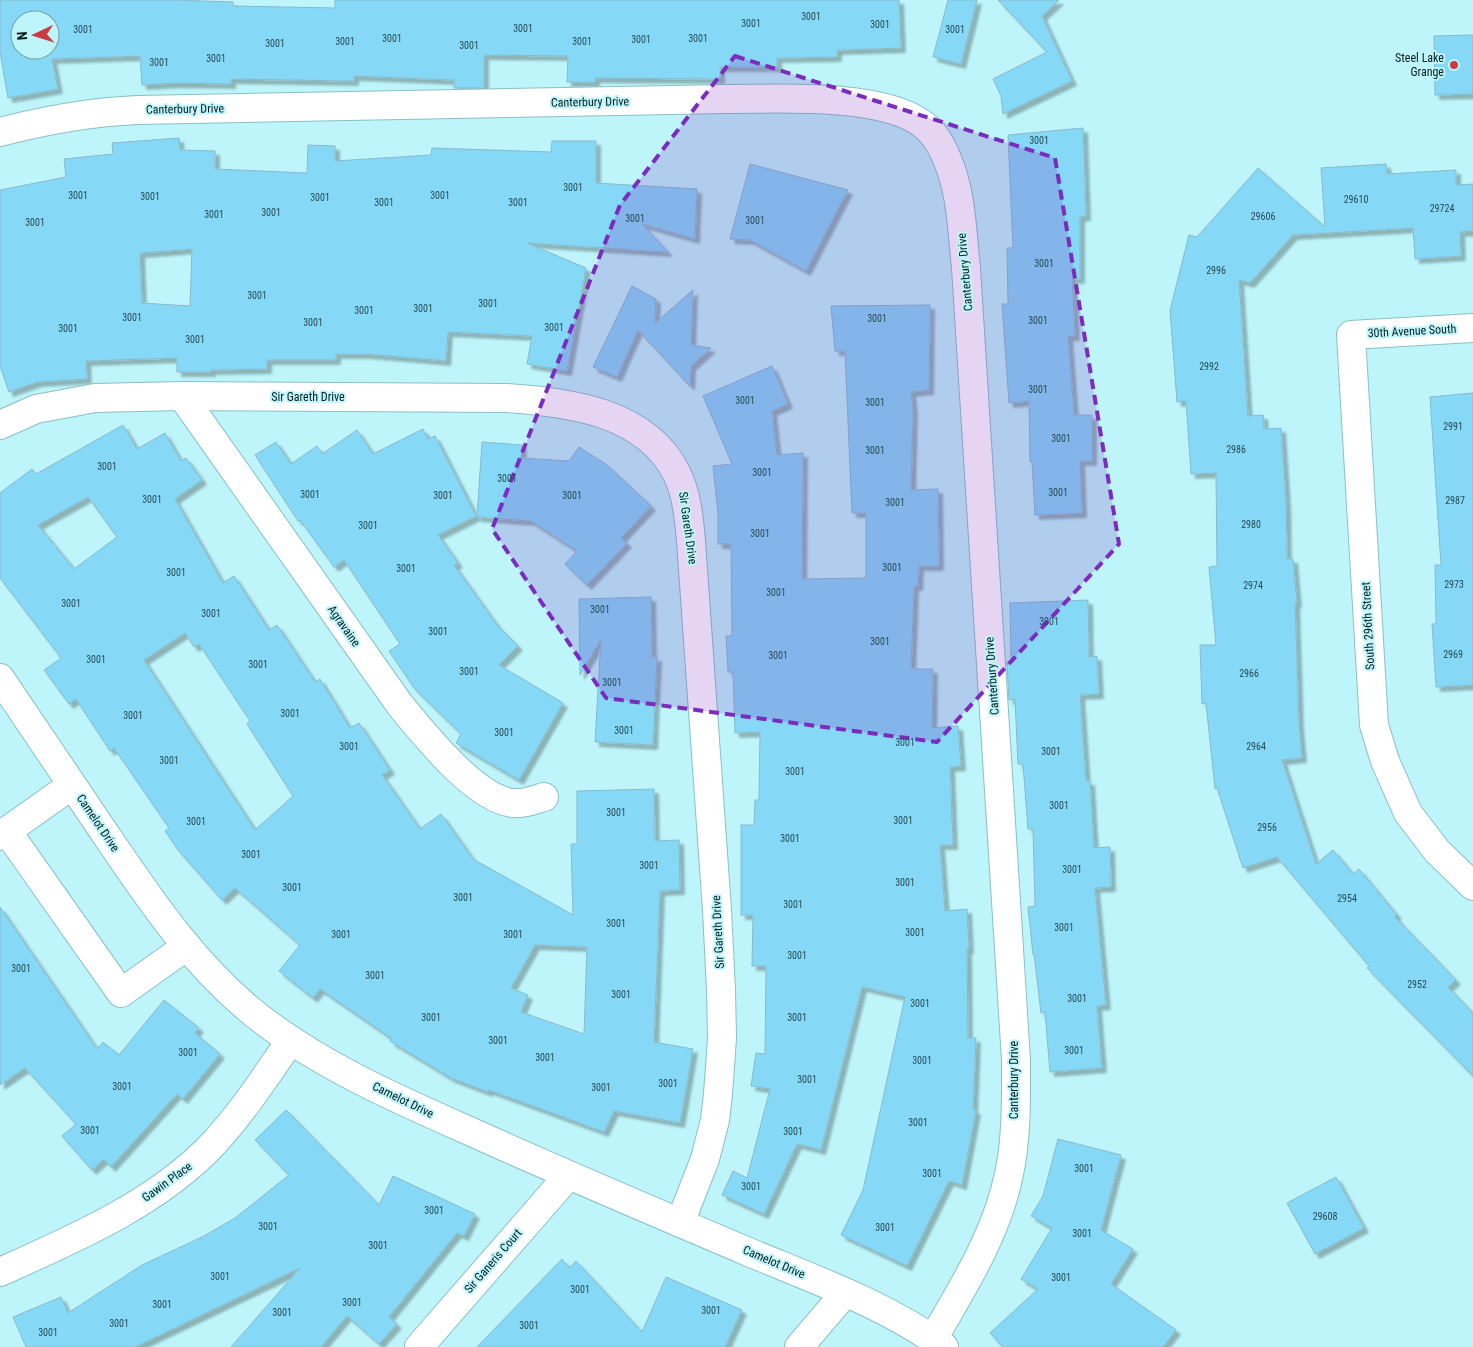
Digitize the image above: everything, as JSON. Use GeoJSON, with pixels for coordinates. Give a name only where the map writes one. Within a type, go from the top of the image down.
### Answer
{"type":"FeatureCollection","features":[{"type":"Feature","properties":{"kind":"street","name":"Canterbury Drive"},"geometry":{"type":"LineString","coordinates":[[0,132],[74,115],[138,110],[804,100],[890,108],[922,123],[936,139],[953,174],[959,206],[966,268],[1016,1060],[1016,1107],[1009,1173],[1002,1203],[938,1343]]}},
{"type":"Feature","properties":{"kind":"street","name":"30th Avenue South"},"geometry":{"type":"LineString","coordinates":[[1351,335],[1473,328]]}},
{"type":"Feature","properties":{"kind":"street","name":"South 296th Street"},"geometry":{"type":"LineString","coordinates":[[1351,335],[1374,725],[1385,761],[1408,813],[1437,851],[1473,886]]}},
{"type":"Feature","properties":{"kind":"street","name":"Sir Gareth Drive"},"geometry":{"type":"LineString","coordinates":[[0,425],[36,409],[95,398],[182,396],[506,398],[558,403],[600,413],[624,423],[655,445],[670,462],[680,481],[686,501],[693,556],[717,910],[722,1015],[721,1064],[715,1120],[699,1176],[680,1223]]}},
{"type":"Feature","properties":{"kind":"street","name":"Agravaine"},"geometry":{"type":"LineString","coordinates":[[182,396],[400,705],[430,740],[458,769],[489,794],[513,803],[528,802],[544,797]]}},
{"type":"Feature","properties":{"kind":"street","name":"Camelot Drive"},"geometry":{"type":"LineString","coordinates":[[0,678],[154,906],[200,962],[242,1004],[265,1022],[327,1062],[403,1102],[568,1176],[845,1293],[887,1313],[938,1343]]}},
{"type":"Feature","properties":{"kind":"street"},"geometry":{"type":"LineString","coordinates":[[72,785],[4,834],[121,993],[188,946]]}},
{"type":"Feature","properties":{"kind":"street","name":"Gawin Place"},"geometry":{"type":"LineString","coordinates":[[0,1272],[59,1246],[113,1217],[164,1186],[189,1167],[221,1135],[292,1040]]}},
{"type":"Feature","properties":{"kind":"street","name":"Sir Ganeris Court"},"geometry":{"type":"LineString","coordinates":[[418,1347],[568,1176]]}},
{"type":"Feature","properties":{"kind":"street"},"geometry":{"type":"LineString","coordinates":[[799,1347],[845,1293]]}},
{"type":"Feature","properties":{"kind":"highlighted area"},"geometry":{"type":"Polygon","coordinates":[[[735,56],[1055,158],[1119,544],[937,742],[606,698],[492,529],[620,205],[735,56]]]}},
{"type":"Feature","properties":{"kind":"building"},"geometry":{"type":"Polygon","coordinates":[[[0,0],[175,0],[233,2],[233,6],[335,8],[335,0],[899,0],[901,48],[837,50],[837,57],[777,58],[777,67],[720,67],[720,79],[595,78],[595,82],[567,82],[568,56],[484,55],[484,88],[454,88],[454,80],[354,76],[354,81],[231,79],[231,84],[176,83],[142,85],[140,56],[60,59],[60,10],[10,10],[10,60],[52,60],[58,89],[8,98],[0,52],[0,0]]]}},
{"type":"Feature","properties":{"kind":"building"},"geometry":{"type":"Polygon","coordinates":[[[948,0],[977,0],[961,64],[933,57],[948,0]]]}},
{"type":"Feature","properties":{"kind":"building"},"geometry":{"type":"Polygon","coordinates":[[[998,0],[1059,0],[1042,16],[1072,81],[1003,114],[1001,96],[993,79],[1047,52],[998,0]]]}},
{"type":"Feature","properties":{"kind":"building","name":"Steel Lake Grange"},"geometry":{"type":"Polygon","coordinates":[[[1473,35],[1473,94],[1435,95],[1434,36],[1473,35]]]}},
{"type":"Feature","properties":{"kind":"building"},"geometry":{"type":"Polygon","coordinates":[[[1083,128],[1086,216],[1080,217],[1080,279],[1072,279],[1075,336],[1068,336],[1074,415],[1092,415],[1092,461],[1080,461],[1082,513],[1035,515],[1032,462],[1030,462],[1029,401],[1009,403],[1002,304],[1008,304],[1007,248],[1013,248],[1008,135],[1083,128]]]}},
{"type":"Feature","properties":{"kind":"building"},"geometry":{"type":"Polygon","coordinates":[[[179,138],[180,150],[215,151],[215,169],[307,173],[308,145],[335,146],[335,161],[431,155],[432,148],[551,152],[552,141],[596,141],[596,183],[697,189],[695,239],[642,224],[668,252],[527,243],[586,268],[567,371],[527,364],[532,336],[448,332],[446,361],[367,354],[336,354],[336,360],[267,360],[267,369],[177,372],[177,358],[86,361],[87,379],[37,382],[9,392],[0,366],[0,190],[66,177],[64,159],[113,154],[112,143],[179,138]],[[192,249],[140,253],[142,303],[190,306],[192,249]]]}},
{"type":"Feature","properties":{"kind":"building"},"geometry":{"type":"Polygon","coordinates":[[[750,164],[848,190],[806,271],[750,240],[730,239],[750,164]]]}},
{"type":"Feature","properties":{"kind":"building"},"geometry":{"type":"Polygon","coordinates":[[[1386,164],[1387,174],[1456,170],[1456,185],[1473,184],[1473,231],[1460,232],[1461,256],[1415,259],[1413,228],[1293,235],[1250,283],[1239,280],[1248,416],[1263,415],[1264,429],[1281,428],[1286,502],[1287,559],[1293,559],[1297,603],[1295,603],[1299,725],[1302,758],[1282,760],[1316,864],[1333,850],[1353,874],[1359,869],[1397,915],[1395,917],[1456,980],[1448,987],[1473,1013],[1473,1076],[1367,968],[1369,966],[1277,857],[1243,868],[1217,788],[1215,789],[1206,703],[1202,704],[1200,645],[1216,645],[1209,567],[1217,566],[1216,473],[1191,474],[1186,401],[1177,402],[1170,310],[1189,235],[1197,237],[1258,168],[1325,227],[1321,168],[1386,164]]]}},
{"type":"Feature","properties":{"kind":"building"},"geometry":{"type":"Polygon","coordinates":[[[632,286],[656,299],[655,323],[693,290],[691,345],[711,348],[691,366],[690,386],[638,330],[617,377],[593,367],[632,286]]]}},
{"type":"Feature","properties":{"kind":"building"},"geometry":{"type":"Polygon","coordinates":[[[930,305],[929,390],[911,392],[913,410],[911,490],[938,489],[939,566],[919,566],[918,586],[914,586],[911,669],[933,669],[932,728],[958,726],[961,766],[950,767],[953,845],[940,845],[945,911],[967,909],[969,949],[967,949],[968,1038],[976,1038],[973,1110],[976,1110],[962,1185],[949,1181],[907,1266],[841,1235],[863,1190],[905,997],[862,987],[821,1150],[797,1144],[764,1214],[722,1195],[733,1171],[747,1178],[770,1089],[751,1086],[756,1053],[765,1054],[766,966],[752,966],[753,915],[741,915],[741,825],[754,825],[755,800],[759,800],[760,732],[735,733],[733,672],[728,672],[726,636],[732,636],[731,544],[718,544],[718,513],[713,466],[732,464],[703,396],[772,366],[788,404],[772,411],[777,455],[803,453],[802,579],[866,578],[866,513],[852,513],[845,351],[835,351],[831,306],[930,305]]]}},
{"type":"Feature","properties":{"kind":"building"},"geometry":{"type":"Polygon","coordinates":[[[1473,393],[1473,685],[1436,687],[1432,624],[1436,624],[1435,565],[1441,565],[1430,397],[1473,393]]]}},
{"type":"Feature","properties":{"kind":"building"},"geometry":{"type":"Polygon","coordinates":[[[123,425],[137,449],[165,433],[181,461],[186,458],[202,480],[175,499],[223,583],[234,576],[269,630],[277,625],[315,682],[320,679],[350,728],[359,723],[390,770],[382,775],[420,829],[441,814],[473,859],[573,915],[571,844],[577,844],[577,791],[654,789],[655,841],[679,840],[680,890],[660,891],[654,1042],[693,1049],[680,1123],[614,1111],[604,1132],[451,1078],[390,1041],[391,1038],[320,989],[313,998],[279,971],[300,945],[235,888],[222,900],[178,850],[165,831],[169,828],[114,748],[110,751],[76,699],[69,704],[44,670],[61,658],[0,578],[0,493],[32,469],[36,474],[123,425]],[[88,497],[38,525],[74,569],[117,537],[88,497]],[[185,633],[144,660],[255,830],[293,796],[247,724],[250,721],[199,644],[194,647],[185,633]],[[535,945],[511,988],[528,995],[521,1012],[584,1034],[587,947],[535,945]]]}},
{"type":"Feature","properties":{"kind":"building"},"geometry":{"type":"Polygon","coordinates":[[[423,429],[428,439],[435,436],[476,516],[438,535],[458,563],[454,565],[497,625],[518,646],[499,665],[563,703],[519,780],[456,743],[461,734],[414,688],[389,651],[400,644],[344,560],[334,567],[300,520],[298,521],[255,455],[276,442],[291,464],[317,446],[322,454],[357,430],[373,454],[423,429]]]}},
{"type":"Feature","properties":{"kind":"building"},"geometry":{"type":"Polygon","coordinates":[[[482,442],[522,445],[521,458],[569,461],[579,447],[607,465],[651,506],[621,538],[627,543],[587,585],[565,564],[577,551],[531,521],[477,517],[482,442]]]}},
{"type":"Feature","properties":{"kind":"building"},"geometry":{"type":"Polygon","coordinates":[[[651,597],[652,657],[657,657],[653,745],[595,742],[601,639],[580,675],[579,599],[651,597]]]}},
{"type":"Feature","properties":{"kind":"building"},"geometry":{"type":"Polygon","coordinates":[[[1088,600],[1089,657],[1097,656],[1099,694],[1080,695],[1086,781],[1090,781],[1094,848],[1110,847],[1111,887],[1095,888],[1106,1005],[1097,1006],[1102,1068],[1050,1072],[1045,1012],[1041,1013],[1028,907],[1035,906],[1033,829],[1028,829],[1023,764],[1018,764],[1015,699],[1009,700],[1007,662],[1011,662],[1010,603],[1088,600]]]}},
{"type":"Feature","properties":{"kind":"building"},"geometry":{"type":"Polygon","coordinates":[[[0,907],[97,1049],[103,1042],[119,1055],[164,1000],[199,1028],[195,1033],[220,1054],[183,1099],[177,1094],[111,1167],[104,1159],[92,1170],[62,1136],[76,1124],[25,1068],[0,1085],[0,907]]]}},
{"type":"Feature","properties":{"kind":"building"},"geometry":{"type":"Polygon","coordinates":[[[286,1110],[379,1205],[393,1176],[475,1214],[464,1236],[457,1233],[389,1317],[397,1324],[379,1344],[347,1316],[321,1347],[231,1347],[300,1268],[135,1347],[26,1347],[13,1317],[61,1297],[68,1313],[142,1265],[204,1236],[235,1218],[289,1175],[255,1140],[286,1110]]]}},
{"type":"Feature","properties":{"kind":"building"},"geometry":{"type":"Polygon","coordinates":[[[1058,1139],[1121,1155],[1101,1230],[1133,1249],[1111,1284],[1176,1330],[1163,1347],[1003,1347],[990,1333],[1038,1289],[1021,1279],[1052,1228],[1031,1216],[1043,1196],[1058,1139]]]}},
{"type":"Feature","properties":{"kind":"building"},"geometry":{"type":"Polygon","coordinates":[[[1336,1177],[1364,1228],[1315,1254],[1287,1203],[1336,1177]]]}},
{"type":"Feature","properties":{"kind":"building"},"geometry":{"type":"Polygon","coordinates":[[[562,1259],[569,1268],[576,1261],[642,1332],[666,1277],[742,1310],[725,1347],[477,1347],[562,1259]]]}},
{"type":"Feature","properties":{"kind":"place","name":"Steel Lake Grange"},"geometry":{"type":"Point","coordinates":[1454,65]}}]}
